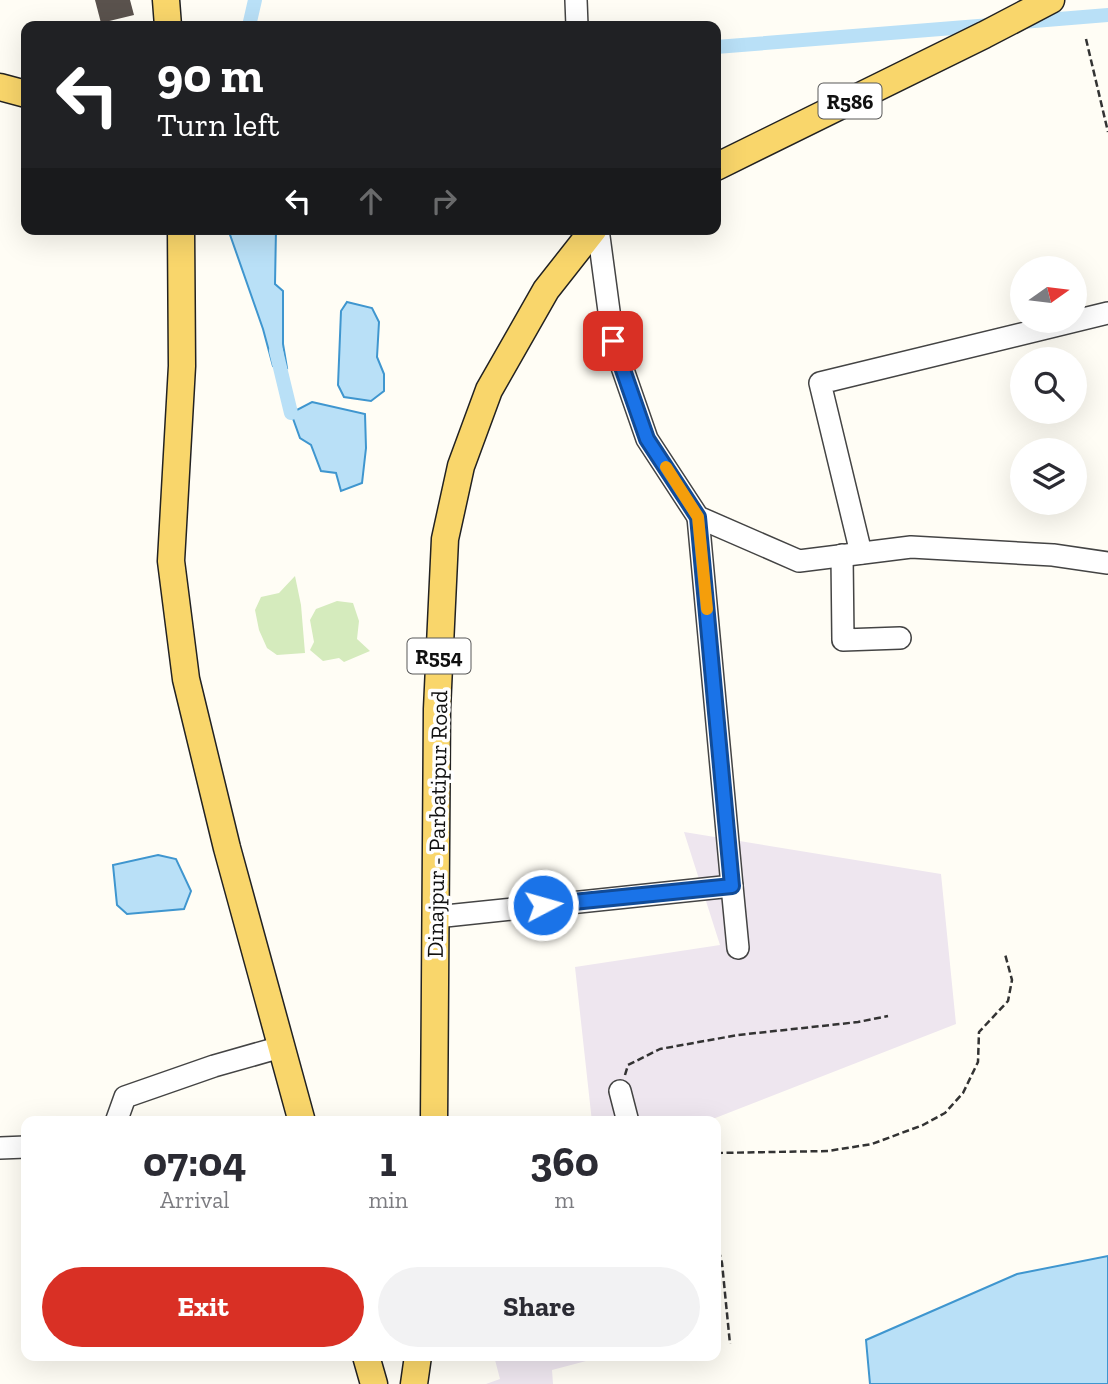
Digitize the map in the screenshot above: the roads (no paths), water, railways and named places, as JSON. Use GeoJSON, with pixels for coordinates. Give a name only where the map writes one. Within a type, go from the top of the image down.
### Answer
{"type":"FeatureCollection","features":[{"type":"Feature","properties":{"kind":"main road"},"geometry":{"type":"LineString","coordinates":[[166,0],[168,21]]}},
{"type":"Feature","properties":{"kind":"main road","name":"R586"},"geometry":{"type":"LineString","coordinates":[[721,165],[1051,0]]}},
{"type":"Feature","properties":{"kind":"main road"},"geometry":{"type":"LineString","coordinates":[[0,88],[21,93]]}},
{"type":"Feature","properties":{"kind":"main road"},"geometry":{"type":"LineString","coordinates":[[181,235],[182,366],[171,561],[186,679],[227,848],[300,1116]]}},
{"type":"Feature","properties":{"kind":"main road","name":"Dinajpur - Parbatipur Road"},"geometry":{"type":"LineString","coordinates":[[434,1116],[437,709],[445,539],[461,466],[489,390],[545,290],[591,235]]}},
{"type":"Feature","properties":{"kind":"main road"},"geometry":{"type":"LineString","coordinates":[[367,1361],[373,1384]]}},
{"type":"Feature","properties":{"kind":"main road"},"geometry":{"type":"LineString","coordinates":[[414,1384],[417,1361]]}},
{"type":"Feature","properties":{"kind":"street"},"geometry":{"type":"LineString","coordinates":[[576,0],[577,21]]}},
{"type":"Feature","properties":{"kind":"street"},"geometry":{"type":"LineString","coordinates":[[597,235],[613,341],[647,439],[698,517],[738,948]]}},
{"type":"Feature","properties":{"kind":"street"},"geometry":{"type":"LineString","coordinates":[[900,638],[843,639],[851,554],[820,383],[1108,313]]}},
{"type":"Feature","properties":{"kind":"street"},"geometry":{"type":"LineString","coordinates":[[698,517],[799,561],[911,547],[1054,555],[1108,563]]}},
{"type":"Feature","properties":{"kind":"street"},"geometry":{"type":"LineString","coordinates":[[436,917],[732,886]]}},
{"type":"Feature","properties":{"kind":"street"},"geometry":{"type":"LineString","coordinates":[[118,1116],[125,1097],[214,1066],[282,1048]]}},
{"type":"Feature","properties":{"kind":"street"},"geometry":{"type":"LineString","coordinates":[[620,1091],[626,1116]]}},
{"type":"Feature","properties":{"kind":"street"},"geometry":{"type":"LineString","coordinates":[[0,1148],[21,1147]]}},
{"type":"Feature","properties":{"kind":"water"},"geometry":{"type":"Polygon","coordinates":[[[230,235],[276,235],[275,284],[283,291],[283,344],[287,368],[273,366],[230,235]]]}},
{"type":"Feature","properties":{"kind":"water"},"geometry":{"type":"Polygon","coordinates":[[[347,302],[372,308],[379,322],[377,357],[384,374],[384,391],[371,401],[344,397],[338,385],[341,311],[347,302]]]}},
{"type":"Feature","properties":{"kind":"water"},"geometry":{"type":"Polygon","coordinates":[[[312,402],[365,414],[366,448],[362,483],[341,491],[336,473],[321,471],[311,445],[300,438],[291,413],[312,402]]]}},
{"type":"Feature","properties":{"kind":"water"},"geometry":{"type":"Polygon","coordinates":[[[158,855],[176,859],[191,891],[184,909],[127,914],[117,905],[113,865],[158,855]]]}},
{"type":"Feature","properties":{"kind":"water"},"geometry":{"type":"Polygon","coordinates":[[[1108,1256],[1108,1384],[870,1384],[866,1340],[1017,1274],[1108,1256]]]}},
{"type":"Feature","properties":{"kind":"waterway"},"geometry":{"type":"LineString","coordinates":[[250,21],[255,0]]}},
{"type":"Feature","properties":{"kind":"waterway"},"geometry":{"type":"LineString","coordinates":[[1022,22],[1108,15]]}},
{"type":"Feature","properties":{"kind":"waterway"},"geometry":{"type":"LineString","coordinates":[[721,47],[991,25]]}},
{"type":"Feature","properties":{"kind":"waterway"},"geometry":{"type":"LineString","coordinates":[[276,351],[291,413]]}}]}
